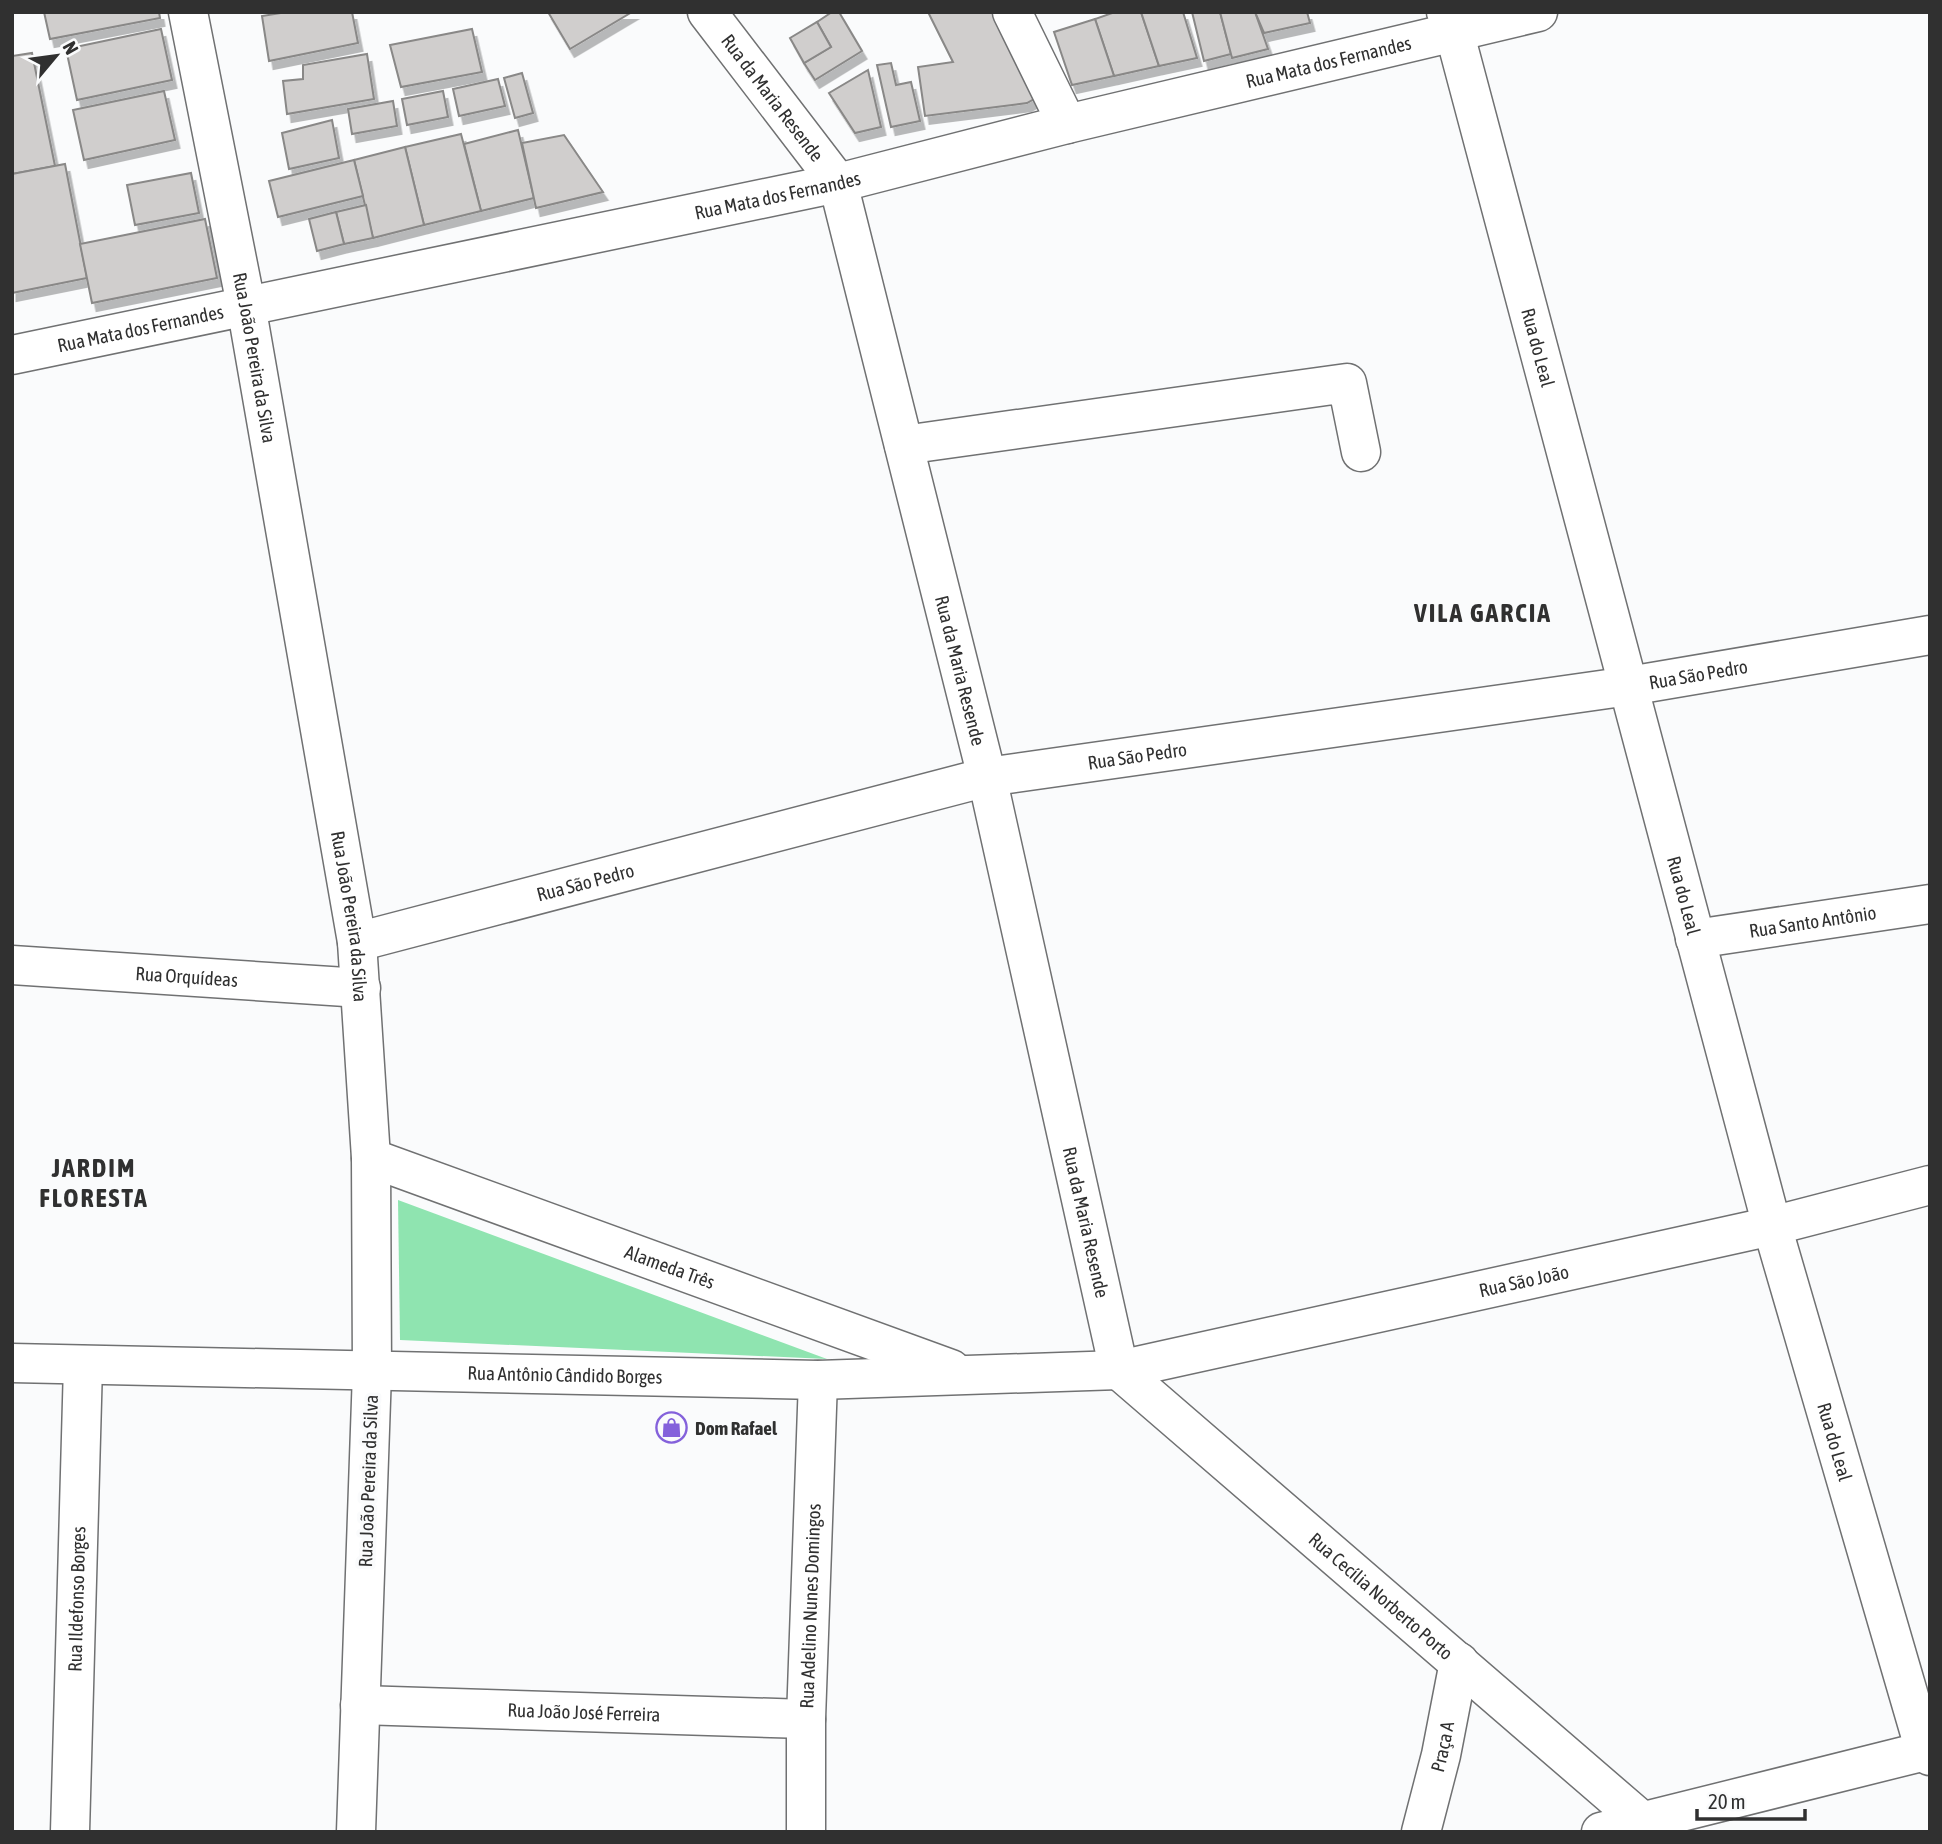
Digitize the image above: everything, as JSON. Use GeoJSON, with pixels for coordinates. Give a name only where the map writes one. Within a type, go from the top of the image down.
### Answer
{"type":"FeatureCollection","features":[{"type":"Feature","properties":{"kind":"street","name":"Rua João Pereira da Silva"},"geometry":{"type":"LineString","coordinates":[[187,12],[246,305],[358,942],[370,1158],[372,1372],[356,1832]]}},
{"type":"Feature","properties":{"kind":"street","name":"Rua da Maria Resende"},"geometry":{"type":"LineString","coordinates":[[707,12],[838,183],[987,777],[1119,1370]]}},
{"type":"Feature","properties":{"kind":"street"},"geometry":{"type":"LineString","coordinates":[[1012,12],[1067,124]]}},
{"type":"Feature","properties":{"kind":"street","name":"Rua Mata dos Fernandes"},"geometry":{"type":"LineString","coordinates":[[12,355],[838,183],[1450,22],[1538,12]]}},
{"type":"Feature","properties":{"kind":"street","name":"Rua do Leal"},"geometry":{"type":"LineString","coordinates":[[1450,22],[1772,1226],[1927,1753]]}},
{"type":"Feature","properties":{"kind":"street"},"geometry":{"type":"LineString","coordinates":[[904,445],[1348,383],[1361,452]]}},
{"type":"Feature","properties":{"kind":"street","name":"Rua São Pedro"},"geometry":{"type":"LineString","coordinates":[[358,942],[987,777],[1629,686],[1930,635]]}},
{"type":"Feature","properties":{"kind":"street","name":"Rua Santo Antônio"},"geometry":{"type":"LineString","coordinates":[[1695,939],[1930,904]]}},
{"type":"Feature","properties":{"kind":"street","name":"Rua Orquídeas"},"geometry":{"type":"LineString","coordinates":[[12,965],[361,988]]}},
{"type":"Feature","properties":{"kind":"street","name":"Alameda Três"},"geometry":{"type":"LineString","coordinates":[[370,1158],[970,1376]]}},
{"type":"Feature","properties":{"kind":"street","name":"Rua São João"},"geometry":{"type":"LineString","coordinates":[[1119,1370],[1772,1226],[1930,1185]]}},
{"type":"Feature","properties":{"kind":"street","name":"Rua Antônio Cândido Borges"},"geometry":{"type":"LineString","coordinates":[[12,1363],[818,1380],[1119,1370]]}},
{"type":"Feature","properties":{"kind":"street","name":"Rua Ildefonso Borges"},"geometry":{"type":"LineString","coordinates":[[70,1832],[83,1365]]}},
{"type":"Feature","properties":{"kind":"street","name":"Rua Cecília Norberto Porto"},"geometry":{"type":"LineString","coordinates":[[1119,1370],[1643,1822]]}},
{"type":"Feature","properties":{"kind":"street","name":"Rua Adelino Nunes Domingos"},"geometry":{"type":"LineString","coordinates":[[806,1832],[806,1719],[818,1380]]}},
{"type":"Feature","properties":{"kind":"street","name":"Praça A"},"geometry":{"type":"LineString","coordinates":[[1420,1832],[1441,1755],[1459,1662]]}},
{"type":"Feature","properties":{"kind":"street","name":"Rua João José Ferreira"},"geometry":{"type":"LineString","coordinates":[[360,1705],[806,1719]]}},
{"type":"Feature","properties":{"kind":"street"},"geometry":{"type":"LineString","coordinates":[[1601,1832],[1927,1753]]}},
{"type":"Feature","properties":{"kind":"green space"},"geometry":{"type":"Polygon","coordinates":[[[398,1200],[827,1359],[400,1340],[398,1200]]]}},
{"type":"Feature","properties":{"kind":"building"},"geometry":{"type":"Polygon","coordinates":[[[44,12],[159,12],[160,18],[50,39],[44,12]]]}},
{"type":"Feature","properties":{"kind":"building"},"geometry":{"type":"Polygon","coordinates":[[[287,12],[352,12],[358,43],[269,61],[262,16],[287,12]]]}},
{"type":"Feature","properties":{"kind":"building"},"geometry":{"type":"Polygon","coordinates":[[[548,12],[632,12],[570,49],[548,12]]]}},
{"type":"Feature","properties":{"kind":"building"},"geometry":{"type":"Polygon","coordinates":[[[832,12],[839,12],[862,51],[815,80],[804,63],[831,47],[817,22],[832,12]]]}},
{"type":"Feature","properties":{"kind":"building"},"geometry":{"type":"Polygon","coordinates":[[[928,12],[997,12],[1034,99],[1027,103],[925,116],[918,67],[953,62],[928,12]]]}},
{"type":"Feature","properties":{"kind":"building"},"geometry":{"type":"Polygon","coordinates":[[[1115,12],[1141,12],[1159,66],[1114,76],[1095,19],[1115,12]]]}},
{"type":"Feature","properties":{"kind":"building"},"geometry":{"type":"Polygon","coordinates":[[[1141,12],[1183,12],[1197,58],[1159,66],[1141,12]]]}},
{"type":"Feature","properties":{"kind":"building"},"geometry":{"type":"Polygon","coordinates":[[[1192,12],[1220,12],[1231,54],[1204,61],[1192,12]]]}},
{"type":"Feature","properties":{"kind":"building"},"geometry":{"type":"Polygon","coordinates":[[[1220,12],[1255,12],[1268,49],[1232,58],[1220,12]]]}},
{"type":"Feature","properties":{"kind":"building"},"geometry":{"type":"Polygon","coordinates":[[[1255,12],[1307,12],[1310,23],[1264,33],[1255,12]]]}},
{"type":"Feature","properties":{"kind":"building"},"geometry":{"type":"Polygon","coordinates":[[[1095,19],[1114,76],[1072,85],[1054,32],[1095,19]]]}},
{"type":"Feature","properties":{"kind":"building"},"geometry":{"type":"Polygon","coordinates":[[[817,22],[831,47],[804,63],[790,38],[817,22]]]}},
{"type":"Feature","properties":{"kind":"building"},"geometry":{"type":"Polygon","coordinates":[[[161,29],[172,80],[77,100],[66,49],[161,29]]]}},
{"type":"Feature","properties":{"kind":"building"},"geometry":{"type":"Polygon","coordinates":[[[472,29],[482,72],[401,87],[390,45],[472,29]]]}},
{"type":"Feature","properties":{"kind":"building"},"geometry":{"type":"Polygon","coordinates":[[[32,53],[55,166],[12,174],[12,56],[32,53]]]}},
{"type":"Feature","properties":{"kind":"building"},"geometry":{"type":"Polygon","coordinates":[[[367,54],[374,99],[287,114],[283,81],[303,79],[303,65],[367,54]]]}},
{"type":"Feature","properties":{"kind":"building"},"geometry":{"type":"Polygon","coordinates":[[[891,63],[896,85],[911,82],[920,121],[891,127],[877,65],[891,63]]]}},
{"type":"Feature","properties":{"kind":"building"},"geometry":{"type":"Polygon","coordinates":[[[868,70],[881,127],[855,133],[829,93],[868,70]]]}},
{"type":"Feature","properties":{"kind":"building"},"geometry":{"type":"Polygon","coordinates":[[[522,73],[533,113],[515,118],[504,78],[522,73]]]}},
{"type":"Feature","properties":{"kind":"building"},"geometry":{"type":"Polygon","coordinates":[[[498,79],[505,106],[459,116],[453,89],[498,79]]]}},
{"type":"Feature","properties":{"kind":"building"},"geometry":{"type":"Polygon","coordinates":[[[164,91],[175,140],[84,160],[73,110],[164,91]]]}},
{"type":"Feature","properties":{"kind":"building"},"geometry":{"type":"Polygon","coordinates":[[[443,91],[448,117],[407,125],[402,99],[443,91]]]}},
{"type":"Feature","properties":{"kind":"building"},"geometry":{"type":"Polygon","coordinates":[[[393,101],[397,126],[352,134],[348,109],[393,101]]]}},
{"type":"Feature","properties":{"kind":"building"},"geometry":{"type":"Polygon","coordinates":[[[332,120],[339,158],[289,169],[282,133],[332,120]]]}},
{"type":"Feature","properties":{"kind":"building"},"geometry":{"type":"Polygon","coordinates":[[[518,130],[534,198],[481,211],[464,144],[518,130]]]}},
{"type":"Feature","properties":{"kind":"building"},"geometry":{"type":"Polygon","coordinates":[[[461,134],[481,211],[424,225],[405,147],[461,134]]]}},
{"type":"Feature","properties":{"kind":"building"},"geometry":{"type":"Polygon","coordinates":[[[564,135],[603,192],[536,208],[522,143],[564,135]]]}},
{"type":"Feature","properties":{"kind":"building"},"geometry":{"type":"Polygon","coordinates":[[[405,147],[424,225],[373,238],[354,160],[405,147]]]}},
{"type":"Feature","properties":{"kind":"building"},"geometry":{"type":"Polygon","coordinates":[[[354,160],[363,196],[278,217],[269,181],[354,160]]]}},
{"type":"Feature","properties":{"kind":"building"},"geometry":{"type":"Polygon","coordinates":[[[65,164],[87,278],[12,293],[12,174],[65,164]]]}},
{"type":"Feature","properties":{"kind":"building"},"geometry":{"type":"Polygon","coordinates":[[[191,173],[199,213],[135,225],[127,185],[191,173]]]}},
{"type":"Feature","properties":{"kind":"building"},"geometry":{"type":"Polygon","coordinates":[[[366,205],[373,238],[344,244],[336,212],[366,205]]]}},
{"type":"Feature","properties":{"kind":"building"},"geometry":{"type":"Polygon","coordinates":[[[336,212],[344,244],[317,251],[309,219],[336,212]]]}},
{"type":"Feature","properties":{"kind":"building"},"geometry":{"type":"Polygon","coordinates":[[[205,219],[217,278],[92,303],[80,244],[205,219]]]}},
{"type":"Feature","properties":{"kind":"place","name":"Dom Rafael"},"geometry":{"type":"Point","coordinates":[672,1428]}},
{"type":"Feature","properties":{"kind":"district","name":"VILA GARCIA"},"geometry":{"type":"Point","coordinates":[1483,613]}},
{"type":"Feature","properties":{"kind":"district","name":"JARDIM FLORESTA"},"geometry":{"type":"Point","coordinates":[94,1183]}}]}
